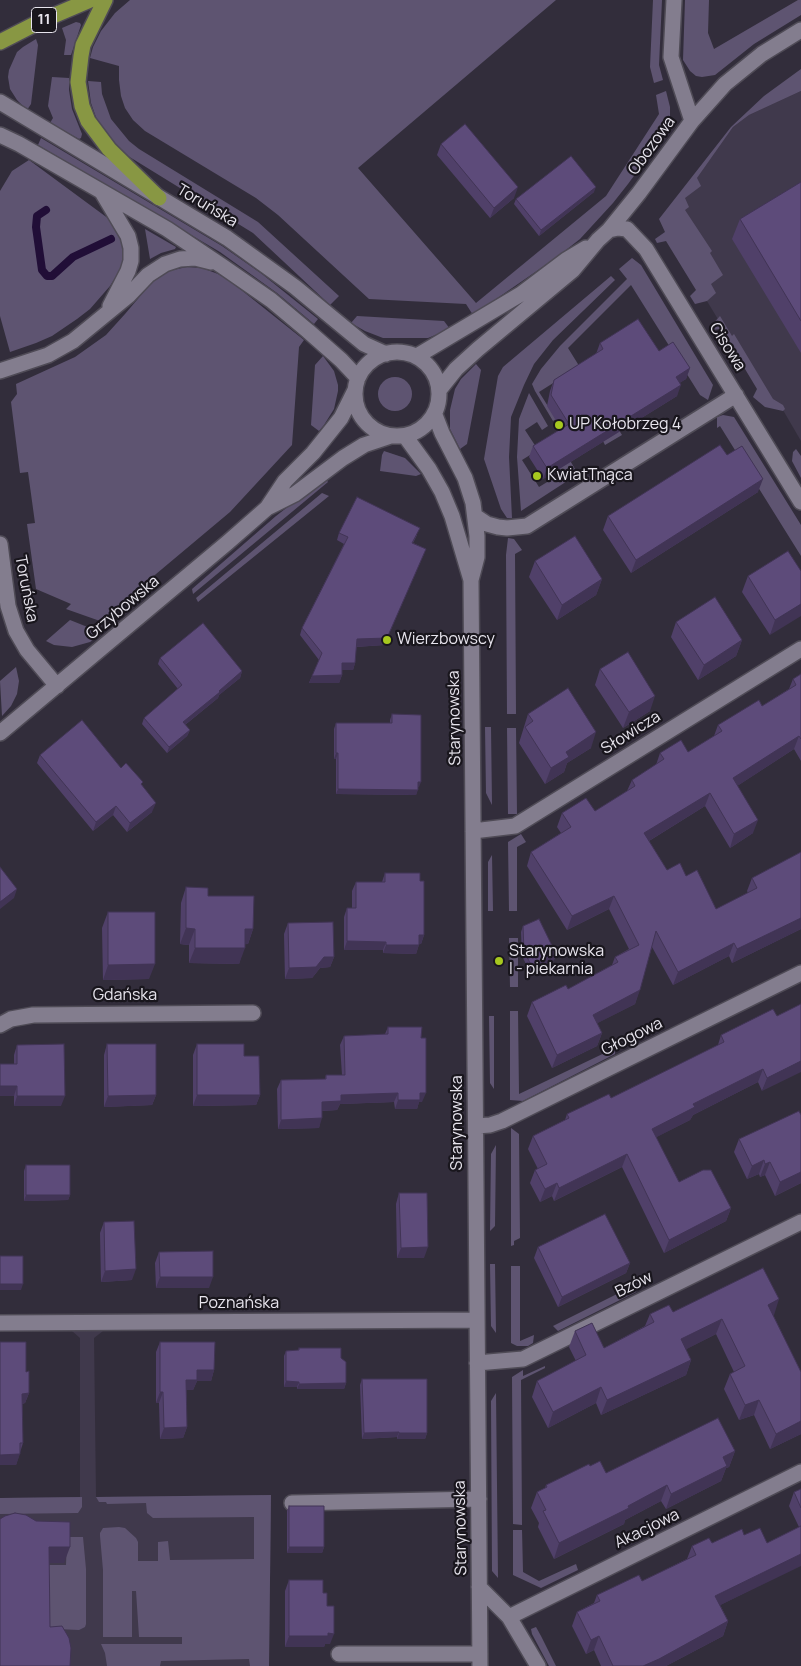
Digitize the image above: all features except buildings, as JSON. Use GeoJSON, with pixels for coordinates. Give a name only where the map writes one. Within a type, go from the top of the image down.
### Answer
{"type":"FeatureCollection","features":[{"type":"Feature","properties":{"kind":"main road","name":"11"},"geometry":{"type":"LineString","coordinates":[[0,42],[40,21],[90,0]]}},
{"type":"Feature","properties":{"kind":"main road"},"geometry":{"type":"LineString","coordinates":[[105,0],[83,45],[78,82],[82,106],[98,135],[109,149],[159,198]]}},
{"type":"Feature","properties":{"kind":"street","name":"Obozowa"},"geometry":{"type":"LineString","coordinates":[[440,389],[478,349],[573,270],[639,193],[692,120],[671,57],[674,0]]}},
{"type":"Feature","properties":{"kind":"street"},"geometry":{"type":"LineString","coordinates":[[692,120],[725,84],[762,54],[801,30]]}},
{"type":"Feature","properties":{"kind":"street","name":"Toruńska"},"geometry":{"type":"LineString","coordinates":[[0,102],[227,238],[295,287],[364,344],[386,354]]}},
{"type":"Feature","properties":{"kind":"street"},"geometry":{"type":"LineString","coordinates":[[0,134],[167,230],[271,300],[341,360],[357,384]]}},
{"type":"Feature","properties":{"kind":"street"},"geometry":{"type":"LineString","coordinates":[[102,192],[128,236],[131,248],[131,261],[128,271],[105,314]]}},
{"type":"Feature","properties":{"kind":"street","name":"Cisowa"},"geometry":{"type":"LineString","coordinates":[[609,230],[627,229],[646,248],[801,502]]}},
{"type":"Feature","properties":{"kind":"street","name":"Obozowa"},"geometry":{"type":"LineString","coordinates":[[417,356],[521,294],[566,260],[598,240]]}},
{"type":"Feature","properties":{"kind":"street"},"geometry":{"type":"LineString","coordinates":[[0,371],[48,355],[73,341],[128,296],[148,275],[165,264],[180,259],[195,258],[222,266]]}},
{"type":"Feature","properties":{"kind":"street"},"geometry":{"type":"LineString","coordinates":[[402,352],[417,356],[432,370],[440,389],[435,415],[419,431],[398,436],[376,431],[364,420],[357,406],[357,384],[369,362],[386,354],[402,352]]}},
{"type":"Feature","properties":{"kind":"street","name":"Grzybowska"},"geometry":{"type":"LineString","coordinates":[[267,508],[285,482],[341,418],[357,384]]}},
{"type":"Feature","properties":{"kind":"street"},"geometry":{"type":"LineString","coordinates":[[475,516],[487,524],[498,527],[527,526],[736,395]]}},
{"type":"Feature","properties":{"kind":"street","name":"Starynowska"},"geometry":{"type":"LineString","coordinates":[[435,415],[465,478],[475,516],[477,557],[471,580],[480,1660]]}},
{"type":"Feature","properties":{"kind":"street","name":"Grzybowska"},"geometry":{"type":"LineString","coordinates":[[0,732],[267,508],[295,494],[364,445],[398,436]]}},
{"type":"Feature","properties":{"kind":"street","name":"Starynowska"},"geometry":{"type":"LineString","coordinates":[[398,436],[429,468],[442,492],[452,516],[471,580]]}},
{"type":"Feature","properties":{"kind":"street","name":"Toruńska"},"geometry":{"type":"LineString","coordinates":[[0,550],[8,606],[16,632],[27,650],[57,686]]}},
{"type":"Feature","properties":{"kind":"street","name":"Słowicza"},"geometry":{"type":"LineString","coordinates":[[473,831],[515,826],[801,649]]}},
{"type":"Feature","properties":{"kind":"street","name":"Głogowa"},"geometry":{"type":"LineString","coordinates":[[476,1126],[502,1121],[801,973]]}},
{"type":"Feature","properties":{"kind":"street","name":"Gdańska"},"geometry":{"type":"LineString","coordinates":[[0,1025],[11,1019],[33,1014],[252,1013]]}},
{"type":"Feature","properties":{"kind":"street","name":"Bzów"},"geometry":{"type":"LineString","coordinates":[[477,1363],[524,1359],[801,1222]]}},
{"type":"Feature","properties":{"kind":"street","name":"Poznańska"},"geometry":{"type":"LineString","coordinates":[[0,1323],[477,1320]]}},
{"type":"Feature","properties":{"kind":"street","name":"Akacjowa"},"geometry":{"type":"LineString","coordinates":[[509,1617],[801,1472]]}},
{"type":"Feature","properties":{"kind":"street"},"geometry":{"type":"LineString","coordinates":[[292,1503],[479,1499]]}},
{"type":"Feature","properties":{"kind":"street"},"geometry":{"type":"LineString","coordinates":[[479,1587],[509,1617],[538,1666]]}},
{"type":"Feature","properties":{"kind":"street"},"geometry":{"type":"LineString","coordinates":[[339,1654],[480,1660]]}},
{"type":"Feature","properties":{"kind":"shaded area"},"geometry":{"type":"Polygon","coordinates":[[[130,0],[556,0],[358,168],[476,303],[606,196],[659,114],[656,95],[666,91],[670,107],[670,118],[666,132],[628,184],[580,239],[473,315],[466,304],[369,299],[278,215],[256,198],[145,131],[133,120],[125,108],[121,96],[119,66],[90,58],[101,31],[115,13],[130,0]]]}},
{"type":"Feature","properties":{"kind":"shaded area"},"geometry":{"type":"Polygon","coordinates":[[[653,0],[662,0],[659,65],[663,80],[654,83],[650,67],[653,0]]]}},
{"type":"Feature","properties":{"kind":"shaded area"},"geometry":{"type":"Polygon","coordinates":[[[685,0],[709,0],[708,33],[714,49],[798,0],[801,0],[801,15],[754,44],[715,75],[702,77],[696,76],[690,71],[683,60],[685,0]]]}},
{"type":"Feature","properties":{"kind":"shaded area"},"geometry":{"type":"Polygon","coordinates":[[[76,22],[81,25],[71,55],[64,55],[66,40],[62,28],[76,22]]]}},
{"type":"Feature","properties":{"kind":"shaded area"},"geometry":{"type":"Polygon","coordinates":[[[36,39],[38,45],[31,104],[27,110],[10,89],[8,77],[17,52],[36,39]]]}},
{"type":"Feature","properties":{"kind":"shaded area"},"geometry":{"type":"Polygon","coordinates":[[[801,69],[801,91],[749,115],[733,127],[697,178],[701,186],[685,198],[689,207],[685,210],[712,251],[710,253],[723,275],[711,284],[716,293],[707,301],[695,304],[690,296],[696,290],[666,241],[657,243],[655,239],[665,232],[659,219],[731,127],[764,96],[801,69]]]}},
{"type":"Feature","properties":{"kind":"shaded area"},"geometry":{"type":"Polygon","coordinates":[[[52,77],[69,78],[72,109],[82,134],[79,139],[50,123],[53,118],[48,106],[52,77]]]}},
{"type":"Feature","properties":{"kind":"shaded area"},"geometry":{"type":"Polygon","coordinates":[[[88,81],[101,82],[102,94],[111,119],[129,141],[258,222],[339,296],[330,305],[253,233],[116,147],[98,123],[91,103],[88,81]]]}},
{"type":"Feature","properties":{"kind":"shaded area"},"geometry":{"type":"Polygon","coordinates":[[[801,91],[801,441],[783,410],[772,408],[665,232],[667,220],[733,127],[749,115],[801,91]]]}},
{"type":"Feature","properties":{"kind":"shaded area"},"geometry":{"type":"Polygon","coordinates":[[[41,138],[222,246],[262,274],[318,319],[314,324],[277,293],[220,252],[38,145],[41,138]]]}},
{"type":"Feature","properties":{"kind":"shaded area"},"geometry":{"type":"Polygon","coordinates":[[[29,160],[109,219],[120,235],[123,244],[123,261],[110,286],[90,309],[52,336],[10,352],[0,316],[0,191],[12,171],[29,160]]]}},
{"type":"Feature","properties":{"kind":"shaded area"},"geometry":{"type":"Polygon","coordinates":[[[145,229],[176,247],[175,249],[150,259],[145,229]]]}},
{"type":"Feature","properties":{"kind":"shaded area"},"geometry":{"type":"Polygon","coordinates":[[[632,258],[641,265],[713,385],[708,400],[700,395],[631,285],[568,348],[622,435],[605,445],[569,373],[539,392],[556,419],[553,421],[532,384],[541,369],[560,346],[627,279],[619,269],[632,258]]]}},
{"type":"Feature","properties":{"kind":"shaded area"},"geometry":{"type":"Polygon","coordinates":[[[187,267],[202,268],[230,281],[304,340],[299,347],[292,445],[230,512],[100,621],[66,609],[71,604],[36,589],[27,524],[35,523],[28,472],[20,473],[11,402],[17,394],[16,384],[75,357],[106,335],[153,281],[168,271],[187,267]]]}},
{"type":"Feature","properties":{"kind":"shaded area"},"geometry":{"type":"Polygon","coordinates":[[[611,276],[615,280],[553,340],[534,364],[524,385],[511,417],[509,457],[512,518],[507,518],[501,509],[484,459],[498,376],[503,367],[611,276]]]}},
{"type":"Feature","properties":{"kind":"shaded area"},"geometry":{"type":"Polygon","coordinates":[[[357,316],[444,321],[450,329],[428,338],[383,338],[351,323],[357,316]]]}},
{"type":"Feature","properties":{"kind":"shaded area"},"geometry":{"type":"Polygon","coordinates":[[[720,316],[732,336],[734,334],[773,399],[783,405],[785,409],[783,411],[765,407],[753,397],[757,389],[721,329],[711,330],[710,327],[720,316]]]}},
{"type":"Feature","properties":{"kind":"shaded area"},"geometry":{"type":"Polygon","coordinates":[[[323,356],[334,371],[338,391],[334,409],[319,431],[311,425],[315,365],[323,356]]]}},
{"type":"Feature","properties":{"kind":"shaded area"},"geometry":{"type":"Polygon","coordinates":[[[476,364],[481,370],[467,444],[460,449],[450,429],[450,410],[455,389],[461,379],[476,364]]]}},
{"type":"Feature","properties":{"kind":"shaded area"},"geometry":{"type":"Polygon","coordinates":[[[395,377],[407,382],[412,394],[407,406],[395,411],[383,406],[378,394],[383,382],[395,377]]]}},
{"type":"Feature","properties":{"kind":"shaded area"},"geometry":{"type":"Polygon","coordinates":[[[529,393],[548,426],[542,430],[537,422],[525,430],[538,450],[522,460],[539,487],[562,473],[558,465],[556,437],[578,474],[521,511],[517,457],[519,419],[529,393]]]}},
{"type":"Feature","properties":{"kind":"shaded area"},"geometry":{"type":"Polygon","coordinates":[[[723,415],[734,417],[801,525],[801,556],[720,426],[717,428],[717,417],[723,415]]]}},
{"type":"Feature","properties":{"kind":"shaded area"},"geometry":{"type":"Polygon","coordinates":[[[796,449],[801,456],[801,478],[792,461],[793,452],[796,449]]]}},
{"type":"Feature","properties":{"kind":"shaded area"},"geometry":{"type":"Polygon","coordinates":[[[384,451],[405,458],[421,474],[416,476],[380,471],[384,451]]]}},
{"type":"Feature","properties":{"kind":"shaded area"},"geometry":{"type":"Polygon","coordinates":[[[325,478],[328,482],[193,594],[192,589],[276,516],[325,478]]]}},
{"type":"Feature","properties":{"kind":"shaded area"},"geometry":{"type":"Polygon","coordinates":[[[322,493],[329,496],[198,602],[196,598],[322,493]]]}},
{"type":"Feature","properties":{"kind":"shaded area"},"geometry":{"type":"Polygon","coordinates":[[[508,538],[514,539],[522,550],[515,554],[516,714],[507,714],[506,555],[508,538]]]}},
{"type":"Feature","properties":{"kind":"shaded area"},"geometry":{"type":"Polygon","coordinates":[[[70,620],[90,628],[97,637],[90,642],[72,647],[54,645],[46,641],[70,620]]]}},
{"type":"Feature","properties":{"kind":"shaded area"},"geometry":{"type":"Polygon","coordinates":[[[16,667],[19,681],[17,694],[11,706],[2,716],[0,681],[16,667]]]}},
{"type":"Feature","properties":{"kind":"shaded area"},"geometry":{"type":"Polygon","coordinates":[[[485,727],[491,727],[492,805],[486,793],[485,727]]]}},
{"type":"Feature","properties":{"kind":"shaded area"},"geometry":{"type":"Polygon","coordinates":[[[507,728],[516,728],[517,814],[508,814],[507,728]]]}},
{"type":"Feature","properties":{"kind":"shaded area"},"geometry":{"type":"Polygon","coordinates":[[[521,834],[526,842],[517,847],[517,911],[509,911],[508,842],[521,834]]]}},
{"type":"Feature","properties":{"kind":"shaded area"},"geometry":{"type":"Polygon","coordinates":[[[492,855],[493,911],[488,911],[488,862],[492,855]]]}},
{"type":"Feature","properties":{"kind":"shaded area"},"geometry":{"type":"Polygon","coordinates":[[[509,938],[518,938],[518,987],[510,987],[509,938]]]}},
{"type":"Feature","properties":{"kind":"shaded area"},"geometry":{"type":"Polygon","coordinates":[[[510,1011],[518,1011],[519,1094],[615,1048],[615,1054],[523,1101],[510,1100],[510,1011]]]}},
{"type":"Feature","properties":{"kind":"shaded area"},"geometry":{"type":"Polygon","coordinates":[[[489,1016],[494,1016],[494,1089],[490,1083],[489,1016]]]}},
{"type":"Feature","properties":{"kind":"shaded area"},"geometry":{"type":"Polygon","coordinates":[[[511,1128],[519,1134],[520,1238],[514,1241],[514,1245],[511,1246],[511,1128]]]}},
{"type":"Feature","properties":{"kind":"shaded area"},"geometry":{"type":"Polygon","coordinates":[[[496,1145],[495,1226],[490,1231],[491,1154],[496,1145]]]}},
{"type":"Feature","properties":{"kind":"shaded area"},"geometry":{"type":"Polygon","coordinates":[[[490,1264],[495,1264],[496,1333],[491,1326],[490,1264]]]}},
{"type":"Feature","properties":{"kind":"shaded area"},"geometry":{"type":"Polygon","coordinates":[[[511,1266],[520,1266],[520,1341],[534,1335],[533,1343],[528,1346],[517,1346],[511,1343],[511,1266]]]}},
{"type":"Feature","properties":{"kind":"shaded area"},"geometry":{"type":"Polygon","coordinates":[[[633,1286],[636,1292],[558,1331],[553,1326],[633,1286]]]}},
{"type":"Feature","properties":{"kind":"shaded area"},"geometry":{"type":"Polygon","coordinates":[[[72,1331],[103,1331],[94,1338],[96,1497],[271,1495],[269,1666],[0,1666],[0,1498],[80,1497],[80,1338],[72,1331]]]}},
{"type":"Feature","properties":{"kind":"shaded area"},"geometry":{"type":"Polygon","coordinates":[[[545,1366],[545,1368],[521,1380],[522,1525],[513,1524],[512,1377],[523,1370],[523,1376],[545,1366]]]}},
{"type":"Feature","properties":{"kind":"shaded area"},"geometry":{"type":"Polygon","coordinates":[[[496,1393],[498,1578],[492,1571],[491,1401],[496,1393]]]}},
{"type":"Feature","properties":{"kind":"shaded area"},"geometry":{"type":"Polygon","coordinates":[[[271,1495],[269,1666],[250,1666],[249,1659],[161,1661],[160,1666],[107,1666],[101,1644],[182,1644],[182,1637],[139,1637],[136,1591],[132,1591],[132,1637],[103,1637],[103,1570],[100,1533],[103,1528],[125,1528],[136,1538],[138,1542],[138,1561],[158,1561],[158,1542],[168,1541],[170,1560],[254,1559],[254,1517],[153,1518],[147,1513],[146,1503],[107,1504],[106,1502],[99,1502],[96,1497],[271,1495]]]}},
{"type":"Feature","properties":{"kind":"shaded area"},"geometry":{"type":"Polygon","coordinates":[[[82,1497],[82,1507],[78,1513],[0,1514],[0,1498],[82,1497]]]}},
{"type":"Feature","properties":{"kind":"shaded area"},"geometry":{"type":"Polygon","coordinates":[[[513,1530],[522,1530],[523,1572],[539,1581],[576,1564],[578,1570],[541,1588],[513,1575],[513,1530]]]}},
{"type":"Feature","properties":{"kind":"shaded area"},"geometry":{"type":"Polygon","coordinates":[[[67,1537],[83,1537],[86,1569],[86,1624],[85,1627],[79,1630],[57,1629],[46,1640],[46,1565],[66,1565],[67,1537]]]}},
{"type":"Feature","properties":{"kind":"shaded area"},"geometry":{"type":"Polygon","coordinates":[[[536,1627],[556,1666],[549,1666],[532,1634],[531,1629],[536,1627]]]}},
{"type":"Feature","properties":{"kind":"waterway"},"geometry":{"type":"LineString","coordinates":[[46,210],[37,216],[36,227],[42,270],[47,276],[52,276],[73,257],[111,239]]}},
{"type":"Feature","properties":{"kind":"place","name":"UP Kołobrzeg 4"},"geometry":{"type":"Point","coordinates":[559,425]}},
{"type":"Feature","properties":{"kind":"place","name":"KwiatTnąca"},"geometry":{"type":"Point","coordinates":[537,476]}},
{"type":"Feature","properties":{"kind":"place","name":"Wierzbowscy"},"geometry":{"type":"Point","coordinates":[387,640]}},
{"type":"Feature","properties":{"kind":"place","name":"Starynowska I - piekarnia"},"geometry":{"type":"Point","coordinates":[499,961]}}]}
